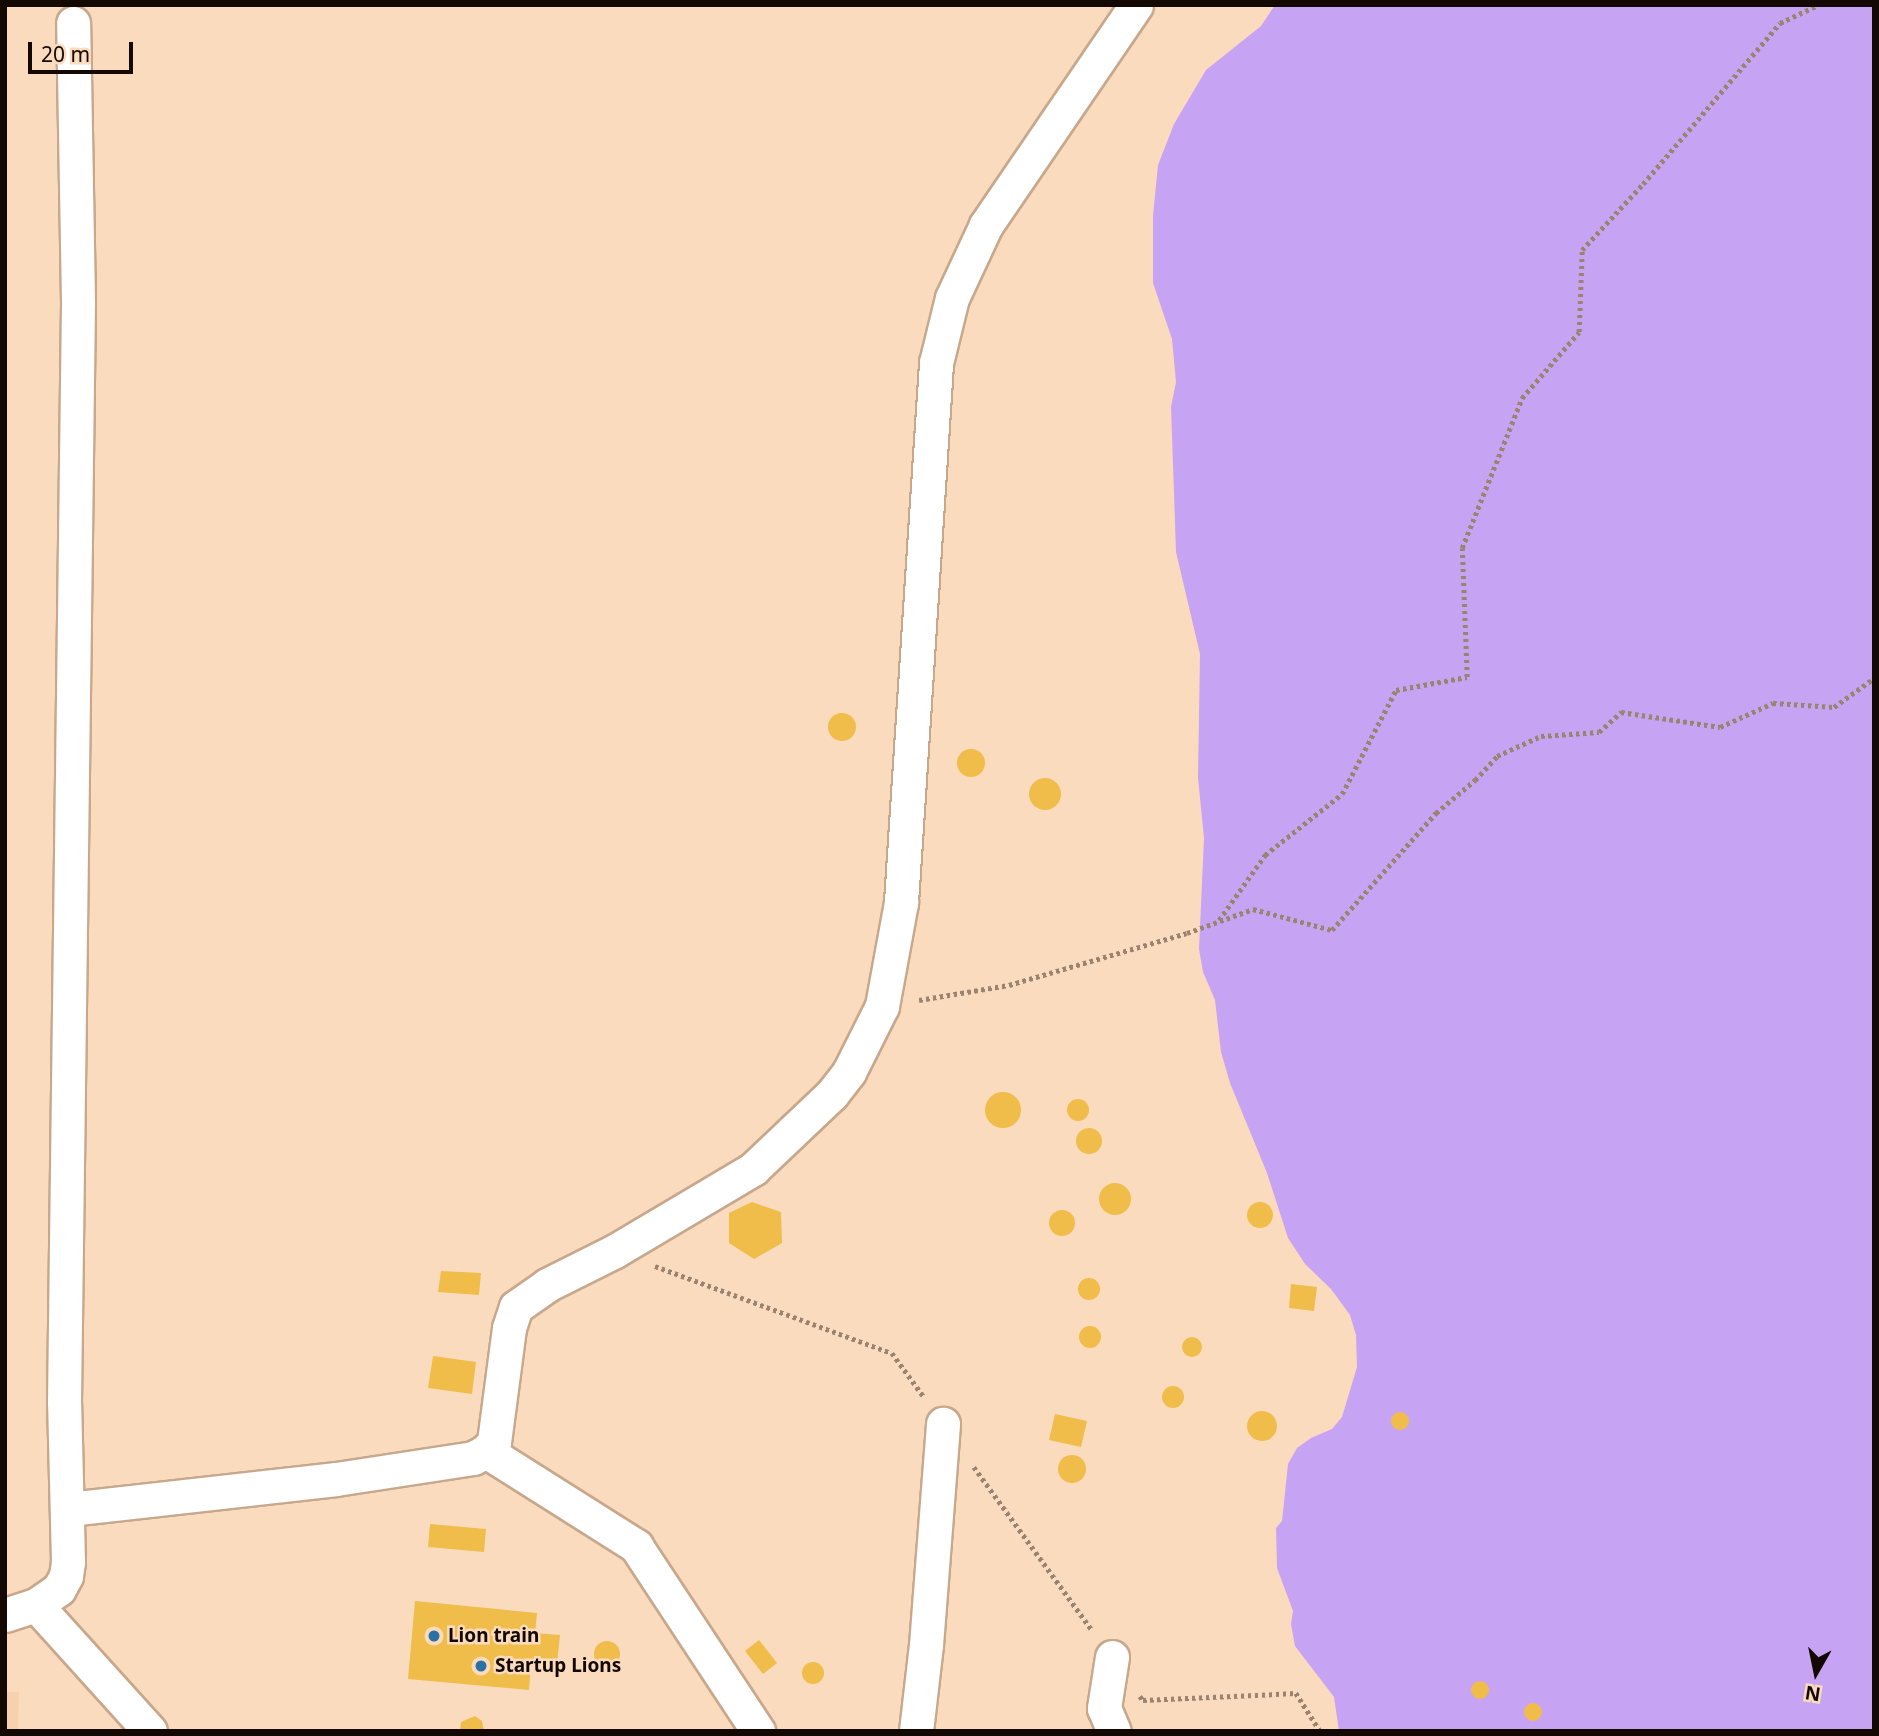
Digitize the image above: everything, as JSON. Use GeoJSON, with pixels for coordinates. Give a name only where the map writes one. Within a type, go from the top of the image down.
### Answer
{"type":"FeatureCollection","features":[{"type":"Feature","properties":{"kind":"street"},"geometry":{"type":"LineString","coordinates":[[69,1509],[336,1479],[472,1458],[486,1451],[494,1442],[509,1328],[516,1307],[547,1284],[615,1251],[717,1193],[772,1152],[832,1094],[849,1072],[882,1006],[901,902],[936,363],[952,298],[986,225],[1136,5]]}},
{"type":"Feature","properties":{"kind":"street"},"geometry":{"type":"LineString","coordinates":[[73,23],[78,301],[64,1402],[69,1509],[66,1576],[59,1589],[20,1610],[150,1731]]}},
{"type":"Feature","properties":{"kind":"street"},"geometry":{"type":"LineString","coordinates":[[916,1731],[926,1645],[943,1424]]}},
{"type":"Feature","properties":{"kind":"street"},"geometry":{"type":"LineString","coordinates":[[486,1451],[636,1546],[758,1731]]}},
{"type":"Feature","properties":{"kind":"street"},"geometry":{"type":"LineString","coordinates":[[1112,1657],[1104,1708],[1114,1731]]}},
{"type":"Feature","properties":{"kind":"path"},"geometry":{"type":"LineString","coordinates":[[1219,920],[1265,855],[1342,794],[1396,690],[1467,677],[1462,548],[1522,398],[1579,332],[1582,250],[1643,184],[1780,23],[1818,5]]}},
{"type":"Feature","properties":{"kind":"path"},"geometry":{"type":"LineString","coordinates":[[882,1006],[1009,985],[1253,909],[1332,930],[1436,813],[1475,780],[1497,756],[1541,736],[1599,732],[1621,712],[1720,727],[1773,703],[1833,707],[1874,678]]}},
{"type":"Feature","properties":{"kind":"path"},"geometry":{"type":"LineString","coordinates":[[615,1251],[892,1353],[1143,1700],[1296,1693],[1320,1731]]}},
{"type":"Feature","properties":{"kind":"shaded area"},"geometry":{"type":"Polygon","coordinates":[[[1275,5],[1874,5],[1874,1731],[1339,1731],[1334,1697],[1295,1646],[1291,1624],[1293,1611],[1277,1568],[1276,1528],[1282,1521],[1288,1464],[1297,1448],[1311,1438],[1332,1429],[1342,1417],[1357,1367],[1356,1335],[1350,1315],[1331,1289],[1305,1264],[1288,1238],[1267,1173],[1230,1083],[1221,1052],[1215,1000],[1203,972],[1199,949],[1204,838],[1198,778],[1200,654],[1176,552],[1171,407],[1176,382],[1172,339],[1153,283],[1153,216],[1158,165],[1174,124],[1206,70],[1261,26],[1275,5]]]}},
{"type":"Feature","properties":{"kind":"shaded area"},"geometry":{"type":"Polygon","coordinates":[[[5,1692],[19,1692],[18,1731],[5,1731],[5,1692]]]}},
{"type":"Feature","properties":{"kind":"building"},"geometry":{"type":"Polygon","coordinates":[[[842,713],[852,717],[856,727],[852,737],[842,741],[832,737],[828,727],[832,717],[842,713]]]}},
{"type":"Feature","properties":{"kind":"building"},"geometry":{"type":"Polygon","coordinates":[[[971,749],[981,753],[985,763],[981,773],[971,777],[961,773],[957,763],[961,753],[971,749]]]}},
{"type":"Feature","properties":{"kind":"building"},"geometry":{"type":"Polygon","coordinates":[[[1045,778],[1056,783],[1061,794],[1056,805],[1045,810],[1034,805],[1029,794],[1034,783],[1045,778]]]}},
{"type":"Feature","properties":{"kind":"building"},"geometry":{"type":"Polygon","coordinates":[[[1003,1092],[1015,1098],[1021,1110],[1015,1122],[1003,1128],[991,1122],[985,1110],[991,1098],[1003,1092]]]}},
{"type":"Feature","properties":{"kind":"building"},"geometry":{"type":"Polygon","coordinates":[[[1074,1099],[1082,1099],[1089,1106],[1089,1114],[1082,1121],[1074,1121],[1067,1114],[1067,1106],[1074,1099]]]}},
{"type":"Feature","properties":{"kind":"building"},"geometry":{"type":"Polygon","coordinates":[[[1089,1128],[1098,1132],[1102,1141],[1098,1150],[1089,1154],[1080,1150],[1076,1141],[1080,1132],[1089,1128]]]}},
{"type":"Feature","properties":{"kind":"building"},"geometry":{"type":"Polygon","coordinates":[[[1115,1183],[1126,1188],[1131,1199],[1126,1210],[1115,1215],[1104,1210],[1099,1199],[1104,1188],[1115,1183]]]}},
{"type":"Feature","properties":{"kind":"building"},"geometry":{"type":"Polygon","coordinates":[[[752,1202],[781,1212],[782,1243],[754,1259],[729,1243],[729,1213],[752,1202]]]}},
{"type":"Feature","properties":{"kind":"building"},"geometry":{"type":"Polygon","coordinates":[[[1260,1202],[1269,1206],[1273,1215],[1269,1224],[1260,1228],[1251,1224],[1247,1215],[1251,1206],[1260,1202]]]}},
{"type":"Feature","properties":{"kind":"building"},"geometry":{"type":"Polygon","coordinates":[[[1062,1210],[1071,1214],[1075,1223],[1071,1232],[1062,1236],[1053,1232],[1049,1223],[1053,1214],[1062,1210]]]}},
{"type":"Feature","properties":{"kind":"building"},"geometry":{"type":"Polygon","coordinates":[[[441,1271],[481,1273],[479,1295],[438,1292],[441,1271]]]}},
{"type":"Feature","properties":{"kind":"building"},"geometry":{"type":"Polygon","coordinates":[[[1089,1278],[1097,1281],[1100,1289],[1097,1297],[1089,1300],[1081,1297],[1078,1289],[1081,1281],[1089,1278]]]}},
{"type":"Feature","properties":{"kind":"building"},"geometry":{"type":"Polygon","coordinates":[[[1291,1284],[1317,1287],[1314,1311],[1289,1308],[1291,1284]]]}},
{"type":"Feature","properties":{"kind":"building"},"geometry":{"type":"Polygon","coordinates":[[[1090,1326],[1098,1329],[1101,1337],[1098,1345],[1090,1348],[1082,1345],[1079,1337],[1082,1329],[1090,1326]]]}},
{"type":"Feature","properties":{"kind":"building"},"geometry":{"type":"Polygon","coordinates":[[[1192,1337],[1199,1340],[1202,1347],[1199,1354],[1192,1357],[1185,1354],[1182,1347],[1185,1340],[1192,1337]]]}},
{"type":"Feature","properties":{"kind":"building"},"geometry":{"type":"Polygon","coordinates":[[[433,1356],[476,1362],[472,1394],[428,1388],[433,1356]]]}},
{"type":"Feature","properties":{"kind":"building"},"geometry":{"type":"Polygon","coordinates":[[[1173,1386],[1181,1389],[1184,1397],[1181,1405],[1173,1408],[1165,1405],[1162,1397],[1165,1389],[1173,1386]]]}},
{"type":"Feature","properties":{"kind":"building"},"geometry":{"type":"Polygon","coordinates":[[[1262,1411],[1272,1416],[1277,1426],[1272,1436],[1262,1441],[1252,1436],[1247,1426],[1252,1416],[1262,1411]]]}},
{"type":"Feature","properties":{"kind":"building"},"geometry":{"type":"Polygon","coordinates":[[[1396,1412],[1404,1412],[1409,1421],[1407,1428],[1396,1430],[1391,1425],[1391,1417],[1396,1412]]]}},
{"type":"Feature","properties":{"kind":"building"},"geometry":{"type":"Polygon","coordinates":[[[1055,1414],[1087,1421],[1081,1447],[1049,1440],[1055,1414]]]}},
{"type":"Feature","properties":{"kind":"building"},"geometry":{"type":"Polygon","coordinates":[[[1072,1455],[1082,1459],[1086,1469],[1082,1479],[1072,1483],[1062,1479],[1058,1469],[1062,1459],[1072,1455]]]}},
{"type":"Feature","properties":{"kind":"building"},"geometry":{"type":"Polygon","coordinates":[[[430,1524],[486,1529],[484,1552],[428,1547],[430,1524]]]}},
{"type":"Feature","properties":{"kind":"building"},"geometry":{"type":"Polygon","coordinates":[[[415,1601],[537,1613],[535,1633],[560,1635],[557,1664],[531,1662],[529,1690],[408,1679],[415,1601]]]}},
{"type":"Feature","properties":{"kind":"building"},"geometry":{"type":"Polygon","coordinates":[[[759,1640],[777,1663],[763,1674],[745,1651],[759,1640]]]}},
{"type":"Feature","properties":{"kind":"building"},"geometry":{"type":"Polygon","coordinates":[[[607,1641],[616,1645],[620,1654],[616,1663],[607,1667],[598,1663],[594,1654],[598,1645],[607,1641]]]}},
{"type":"Feature","properties":{"kind":"building"},"geometry":{"type":"Polygon","coordinates":[[[813,1662],[821,1665],[824,1673],[821,1681],[813,1684],[805,1681],[802,1673],[805,1665],[813,1662]]]}},
{"type":"Feature","properties":{"kind":"building"},"geometry":{"type":"Polygon","coordinates":[[[1480,1681],[1486,1684],[1489,1690],[1486,1696],[1480,1699],[1474,1696],[1471,1690],[1474,1684],[1480,1681]]]}},
{"type":"Feature","properties":{"kind":"building"},"geometry":{"type":"Polygon","coordinates":[[[1533,1703],[1539,1706],[1542,1712],[1539,1718],[1533,1721],[1527,1718],[1524,1712],[1527,1706],[1533,1703]]]}},
{"type":"Feature","properties":{"kind":"building"},"geometry":{"type":"Polygon","coordinates":[[[475,1716],[482,1721],[484,1731],[460,1731],[461,1722],[475,1716]]]}},
{"type":"Feature","properties":{"kind":"place","name":"Lion train"},"geometry":{"type":"Point","coordinates":[434,1636]}},
{"type":"Feature","properties":{"kind":"place","name":"Startup Lions"},"geometry":{"type":"Point","coordinates":[481,1666]}}]}
